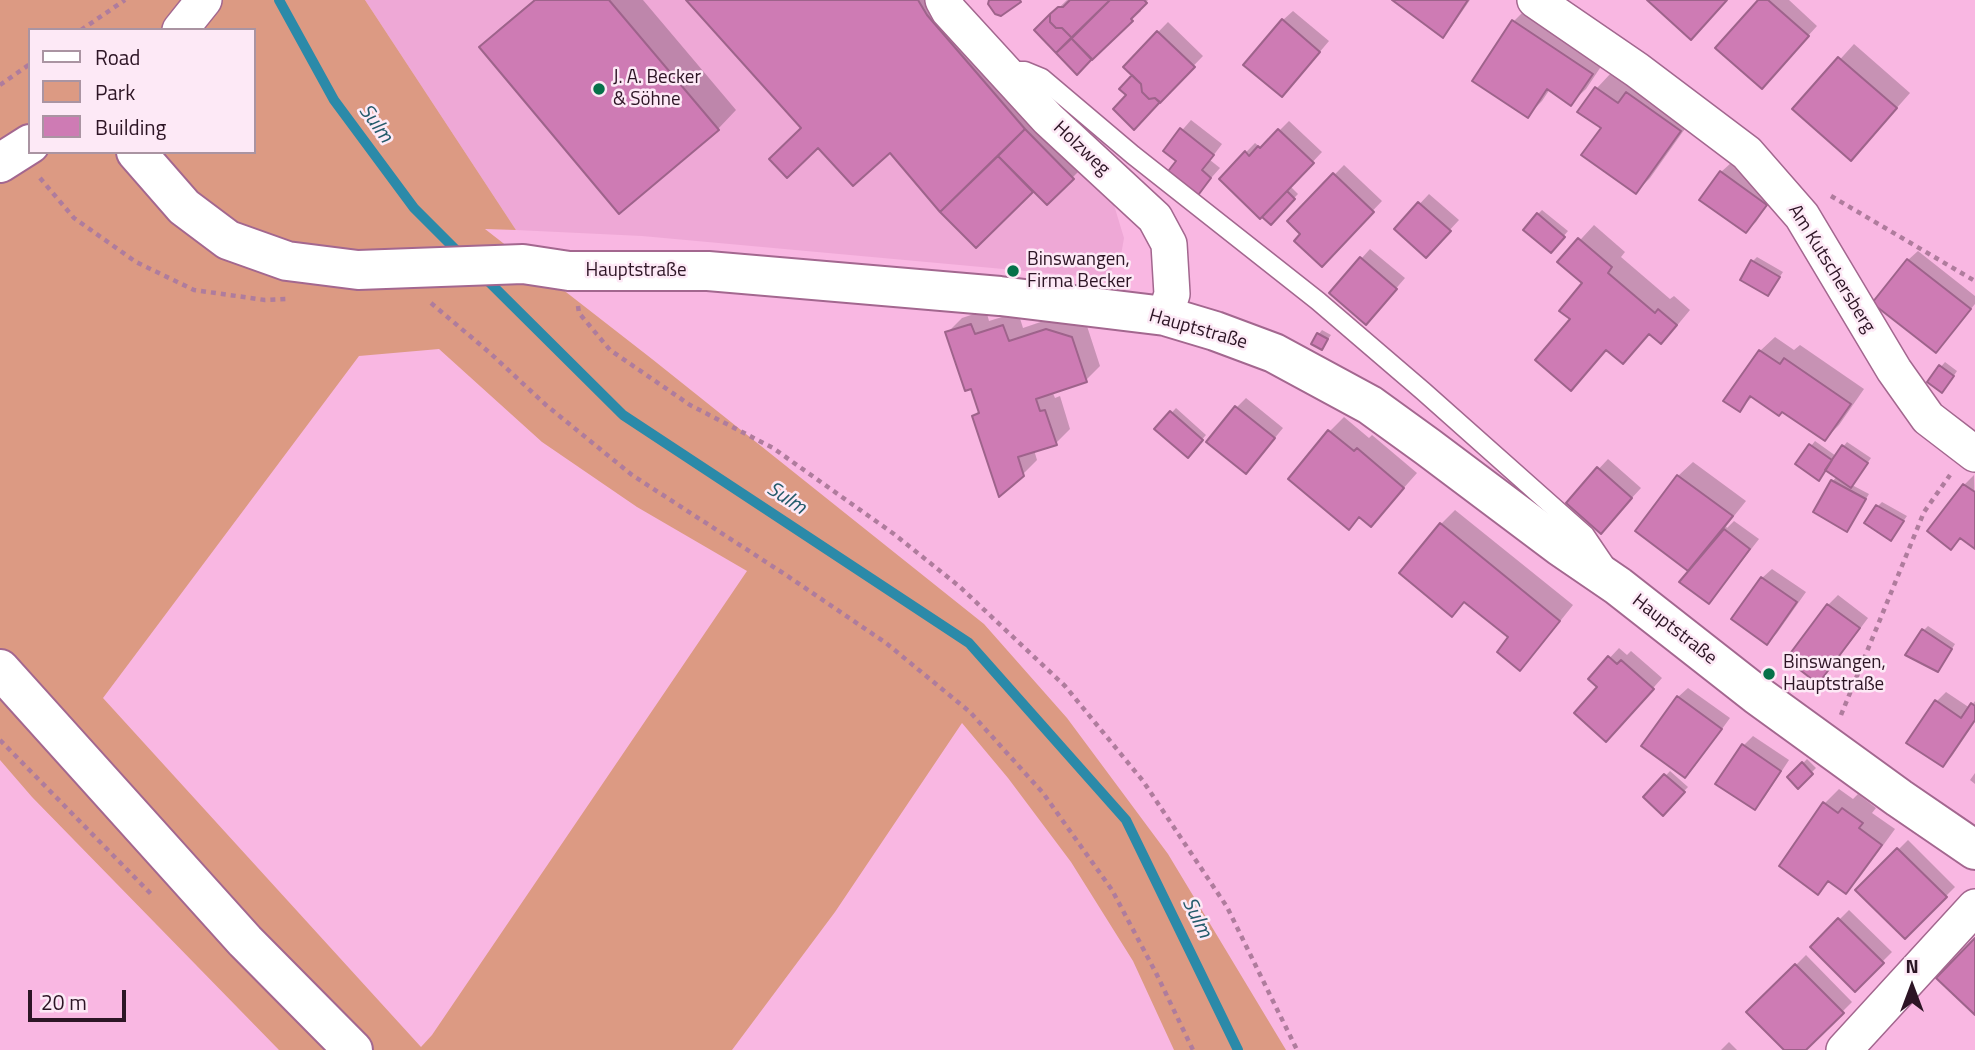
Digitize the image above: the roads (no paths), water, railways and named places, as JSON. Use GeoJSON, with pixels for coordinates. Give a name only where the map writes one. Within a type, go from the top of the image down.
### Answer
{"type":"FeatureCollection","features":[{"type":"Feature","properties":{"kind":"street"},"geometry":{"type":"LineString","coordinates":[[182,28],[204,0]]}},
{"type":"Feature","properties":{"kind":"street","name":"Holzweg"},"geometry":{"type":"LineString","coordinates":[[943,0],[949,10],[1048,119],[1155,218],[1169,244],[1172,294],[1165,316]]}},
{"type":"Feature","properties":{"kind":"street","name":"Am Kutschersberg"},"geometry":{"type":"LineString","coordinates":[[1535,0],[1637,70],[1748,153],[1802,216],[1894,370],[1928,418],[1972,451]]}},
{"type":"Feature","properties":{"kind":"street"},"geometry":{"type":"LineString","coordinates":[[0,163],[28,145]]}},
{"type":"Feature","properties":{"kind":"street","name":"Hauptstraße"},"geometry":{"type":"LineString","coordinates":[[138,154],[184,207],[228,240],[287,261],[358,270],[523,264],[569,271],[708,271],[1000,296],[1165,316],[1274,353],[1370,405],[1561,547],[1618,586],[1757,695],[1975,850]]}},
{"type":"Feature","properties":{"kind":"street"},"geometry":{"type":"LineString","coordinates":[[0,669],[245,941],[353,1050]]}},
{"type":"Feature","properties":{"kind":"street"},"geometry":{"type":"LineString","coordinates":[[1844,1050],[1975,907]]}},
{"type":"Feature","properties":{"kind":"lane"},"geometry":{"type":"LineString","coordinates":[[1003,71],[1025,71],[1042,78],[1133,155],[1318,301],[1585,535],[1618,586]]}},
{"type":"Feature","properties":{"kind":"waterway","name":"Sulm"},"geometry":{"type":"LineString","coordinates":[[279,0],[334,100],[414,208],[461,255]]}},
{"type":"Feature","properties":{"kind":"waterway","name":"Sulm"},"geometry":{"type":"LineString","coordinates":[[482,275],[623,415],[969,643],[1126,820],[1238,1050]]}},
{"type":"Feature","properties":{"kind":"place","name":"J. A. Becker & Söhne"},"geometry":{"type":"Point","coordinates":[599,89]}},
{"type":"Feature","properties":{"kind":"place","name":"Binswangen, Firma Becker"},"geometry":{"type":"Point","coordinates":[1013,271]}},
{"type":"Feature","properties":{"kind":"place","name":"Binswangen, Hauptstraße"},"geometry":{"type":"Point","coordinates":[1769,674]}}]}
